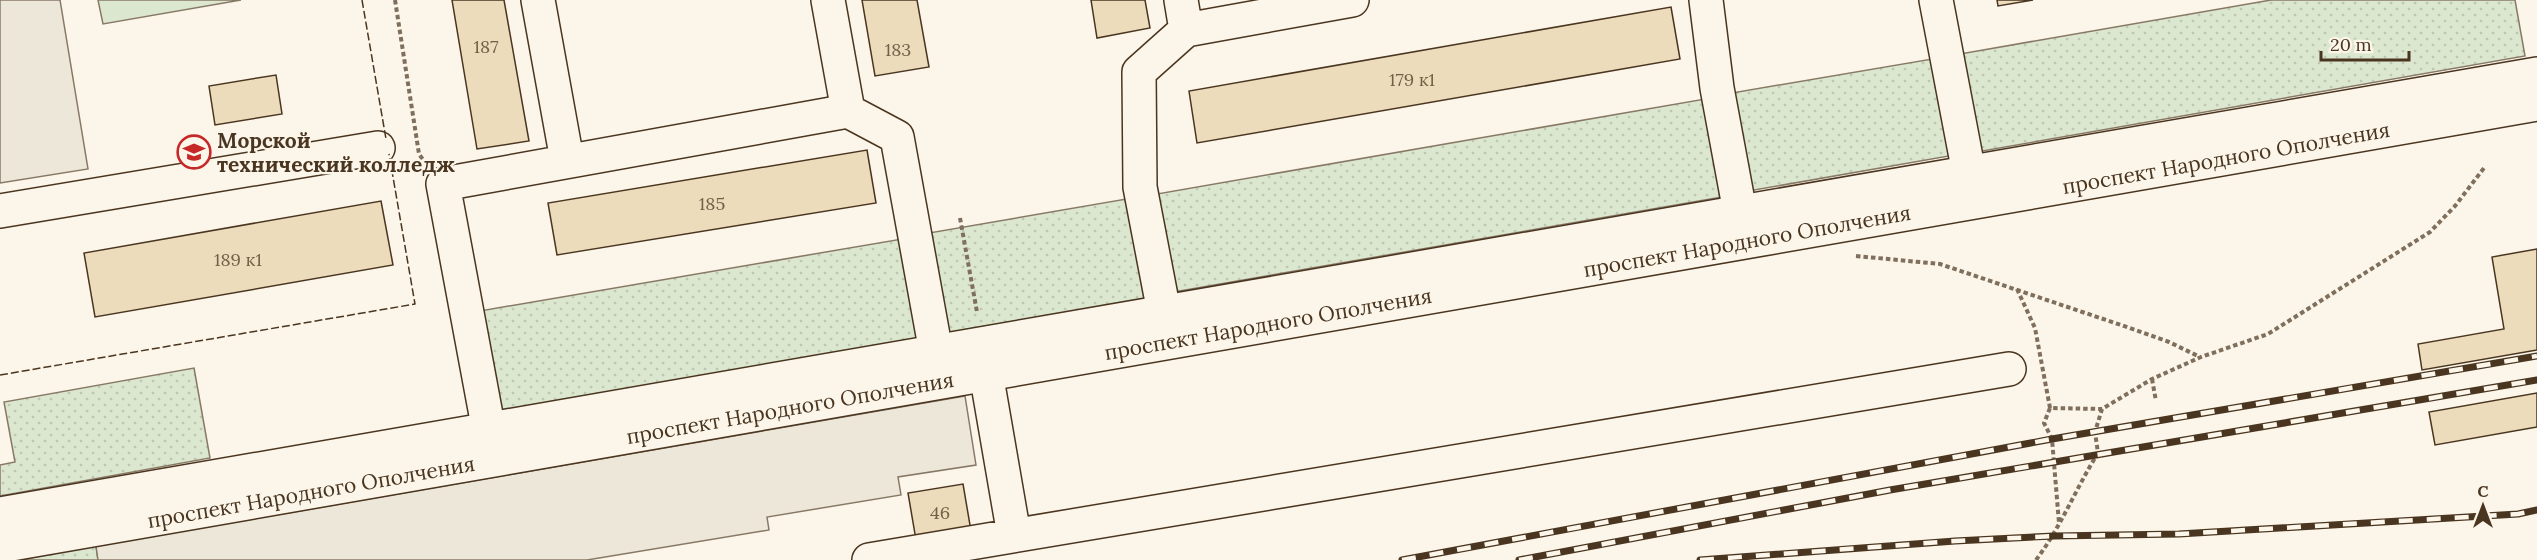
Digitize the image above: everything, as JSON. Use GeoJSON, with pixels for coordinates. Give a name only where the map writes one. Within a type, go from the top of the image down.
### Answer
{"type":"FeatureCollection","features":[{"type":"Feature","properties":{"kind":"main road"},"geometry":{"type":"LineString","coordinates":[[538,0],[567,160]]}},
{"type":"Feature","properties":{"kind":"main road"},"geometry":{"type":"LineString","coordinates":[[828,0],[848,111]]}},
{"type":"Feature","properties":{"kind":"main road"},"geometry":{"type":"LineString","coordinates":[[1164,312],[1140,187],[1139,72],[1184,15],[1352,0]]}},
{"type":"Feature","properties":{"kind":"main road"},"geometry":{"type":"LineString","coordinates":[[1706,0],[1717,88],[1740,212]]}},
{"type":"Feature","properties":{"kind":"main road"},"geometry":{"type":"LineString","coordinates":[[1936,0],[1968,173]]}},
{"type":"Feature","properties":{"kind":"main road","name":"проспект Народного Ополчения"},"geometry":{"type":"LineString","coordinates":[[0,514],[2537,74]]}},
{"type":"Feature","properties":{"kind":"main road","name":"проспект Народного Ополчения"},"geometry":{"type":"LineString","coordinates":[[0,546],[2537,104]]}},
{"type":"Feature","properties":{"kind":"main road"},"geometry":{"type":"LineString","coordinates":[[489,430],[443,184],[567,160],[848,111],[897,137],[936,352]]}},
{"type":"Feature","properties":{"kind":"main road"},"geometry":{"type":"LineString","coordinates":[[0,211],[378,148]]}},
{"type":"Feature","properties":{"kind":"main road"},"geometry":{"type":"LineString","coordinates":[[868,560],[2009,369]]}},
{"type":"Feature","properties":{"kind":"main road"},"geometry":{"type":"LineString","coordinates":[[986,374],[1014,535]]}},
{"type":"Feature","properties":{"kind":"path"},"geometry":{"type":"LineString","coordinates":[[395,0],[419,154]]}},
{"type":"Feature","properties":{"kind":"path"},"geometry":{"type":"LineString","coordinates":[[2050,408],[2102,409],[2152,379],[2201,357],[2268,334],[2430,232],[2455,206],[2484,168]]}},
{"type":"Feature","properties":{"kind":"path"},"geometry":{"type":"LineString","coordinates":[[960,218],[978,315]]}},
{"type":"Feature","properties":{"kind":"path"},"geometry":{"type":"LineString","coordinates":[[1848,256],[1940,264],[2169,342],[2201,357]]}},
{"type":"Feature","properties":{"kind":"path"},"geometry":{"type":"LineString","coordinates":[[2016,289],[2035,328],[2050,408],[2044,423],[2052,439],[2052,461],[2060,526]]}},
{"type":"Feature","properties":{"kind":"path"},"geometry":{"type":"LineString","coordinates":[[2152,379],[2156,401]]}},
{"type":"Feature","properties":{"kind":"path"},"geometry":{"type":"LineString","coordinates":[[2036,560],[2060,526],[2078,484],[2098,453],[2095,432],[2102,409]]}},
{"type":"Feature","properties":{"kind":"green space"},"geometry":{"type":"Polygon","coordinates":[[[98,0],[241,0],[103,24],[98,0]]]}},
{"type":"Feature","properties":{"kind":"green space"},"geometry":{"type":"Polygon","coordinates":[[[2271,0],[2515,0],[2525,56],[1971,153],[1954,55],[2271,0]]]}},
{"type":"Feature","properties":{"kind":"green space"},"geometry":{"type":"Polygon","coordinates":[[[1932,59],[1949,156],[1743,192],[1726,94],[1932,59]]]}},
{"type":"Feature","properties":{"kind":"green space"},"geometry":{"type":"Polygon","coordinates":[[[1705,99],[1722,197],[1168,293],[1151,195],[1705,99]]]}},
{"type":"Feature","properties":{"kind":"green space"},"geometry":{"type":"Polygon","coordinates":[[[1132,198],[1149,298],[940,334],[923,234],[1132,198]]]}},
{"type":"Feature","properties":{"kind":"green space"},"geometry":{"type":"Polygon","coordinates":[[[902,239],[920,338],[491,412],[474,312],[902,239]]]}},
{"type":"Feature","properties":{"kind":"green space"},"geometry":{"type":"Polygon","coordinates":[[[194,368],[210,458],[0,496],[0,465],[15,462],[4,402],[194,368]]]}},
{"type":"Feature","properties":{"kind":"green space"},"geometry":{"type":"Polygon","coordinates":[[[96,546],[98,560],[18,560],[96,546]]]}},
{"type":"Feature","properties":{"kind":"shaded area"},"geometry":{"type":"Polygon","coordinates":[[[0,0],[60,0],[88,169],[0,183],[0,0]]]}},
{"type":"Feature","properties":{"kind":"shaded area"},"geometry":{"type":"Polygon","coordinates":[[[965,396],[976,465],[898,477],[901,495],[767,517],[769,530],[587,560],[98,560],[96,546],[965,396]]]}},
{"type":"Feature","properties":{"kind":"building"},"geometry":{"type":"Polygon","coordinates":[[[452,0],[504,0],[529,141],[477,149],[452,0]]]}},
{"type":"Feature","properties":{"kind":"building"},"geometry":{"type":"Polygon","coordinates":[[[862,0],[917,0],[929,67],[875,76],[862,0]]]}},
{"type":"Feature","properties":{"kind":"building"},"geometry":{"type":"Polygon","coordinates":[[[1091,0],[1145,0],[1150,28],[1097,38],[1091,0]]]}},
{"type":"Feature","properties":{"kind":"building"},"geometry":{"type":"Polygon","coordinates":[[[1997,0],[2033,0],[1998,6],[1997,0]]]}},
{"type":"Feature","properties":{"kind":"building"},"geometry":{"type":"Polygon","coordinates":[[[1671,7],[1680,59],[1197,143],[1189,91],[1671,7]]]}},
{"type":"Feature","properties":{"kind":"building"},"geometry":{"type":"Polygon","coordinates":[[[276,75],[282,114],[215,125],[209,86],[276,75]]]}},
{"type":"Feature","properties":{"kind":"building"},"geometry":{"type":"Polygon","coordinates":[[[867,150],[876,203],[557,255],[548,203],[867,150]]]}},
{"type":"Feature","properties":{"kind":"building"},"geometry":{"type":"Polygon","coordinates":[[[381,201],[393,265],[95,317],[84,253],[381,201]]]}},
{"type":"Feature","properties":{"kind":"building"},"geometry":{"type":"Polygon","coordinates":[[[2537,249],[2537,350],[2422,370],[2418,344],[2504,329],[2492,257],[2537,249]]]}},
{"type":"Feature","properties":{"kind":"building"},"geometry":{"type":"Polygon","coordinates":[[[2537,393],[2537,427],[2435,445],[2429,412],[2537,393]]]}},
{"type":"Feature","properties":{"kind":"building"},"geometry":{"type":"Polygon","coordinates":[[[963,484],[971,531],[916,540],[908,493],[963,484]]]}},
{"type":"Feature","properties":{"kind":"railway"},"geometry":{"type":"LineString","coordinates":[[1402,560],[2052,439],[2537,356]]}},
{"type":"Feature","properties":{"kind":"railway"},"geometry":{"type":"LineString","coordinates":[[1519,560],[1890,490],[2537,380]]}},
{"type":"Feature","properties":{"kind":"railway"},"geometry":{"type":"LineString","coordinates":[[1700,560],[1955,541],[2054,536],[2179,534],[2518,514],[2537,510]]}},
{"type":"Feature","properties":{"kind":"fence"},"geometry":{"type":"LineString","coordinates":[[362,0],[386,139]]}},
{"type":"Feature","properties":{"kind":"fence"},"geometry":{"type":"LineString","coordinates":[[0,375],[415,304],[389,154]]}},
{"type":"Feature","properties":{"kind":"place","name":"Морской технический колледж"},"geometry":{"type":"Point","coordinates":[194,152]}}]}
